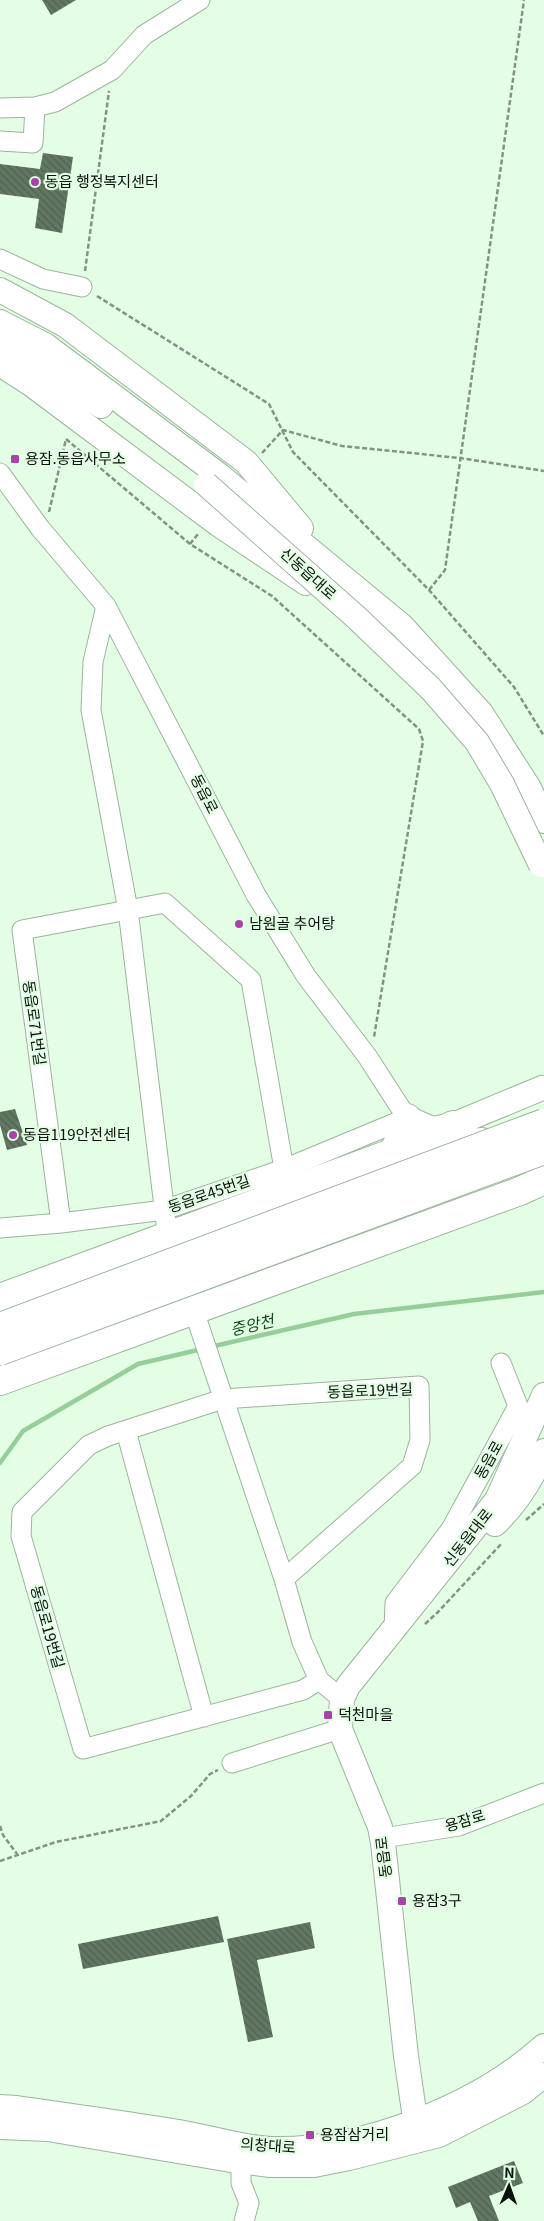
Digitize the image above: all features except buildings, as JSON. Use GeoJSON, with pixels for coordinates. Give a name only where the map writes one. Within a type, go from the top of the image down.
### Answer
{"type":"FeatureCollection","features":[{"type":"Feature","properties":{"kind":"highway"},"geometry":{"type":"LineString","coordinates":[[392,1153],[401,1138],[407,1118]]}},
{"type":"Feature","properties":{"kind":"highway"},"geometry":{"type":"LineString","coordinates":[[0,1298],[166,1222],[392,1153],[453,1126]]}},
{"type":"Feature","properties":{"kind":"highway"},"geometry":{"type":"LineString","coordinates":[[0,1327],[540,1137]]}},
{"type":"Feature","properties":{"kind":"highway"},"geometry":{"type":"LineString","coordinates":[[0,1351],[540,1137]]}},
{"type":"Feature","properties":{"kind":"highway"},"geometry":{"type":"LineString","coordinates":[[0,1381],[196,1317],[544,1180]]}},
{"type":"Feature","properties":{"kind":"highway"},"geometry":{"type":"LineString","coordinates":[[516,1192],[544,1197]]}},
{"type":"Feature","properties":{"kind":"main road"},"geometry":{"type":"LineString","coordinates":[[5,292],[64,325],[246,462],[332,566]]}},
{"type":"Feature","properties":{"kind":"main road","name":"신동읍대로"},"geometry":{"type":"LineString","coordinates":[[0,322],[45,345],[219,475],[332,566],[402,626],[481,712],[529,788],[544,821]]}},
{"type":"Feature","properties":{"kind":"main road","name":"신동읍대로"},"geometry":{"type":"LineString","coordinates":[[0,344],[39,364],[110,412],[206,484],[357,618],[431,689],[477,742],[502,784],[542,869]]}},
{"type":"Feature","properties":{"kind":"main road"},"geometry":{"type":"LineString","coordinates":[[0,364],[31,384],[218,524],[357,618]]}},
{"type":"Feature","properties":{"kind":"main road"},"geometry":{"type":"LineString","coordinates":[[0,372],[31,384]]}},
{"type":"Feature","properties":{"kind":"main road"},"geometry":{"type":"LineString","coordinates":[[407,1118],[432,1129],[453,1126],[543,1087]]}},
{"type":"Feature","properties":{"kind":"main road"},"geometry":{"type":"LineString","coordinates":[[543,1087],[531,1105],[544,1160]]}},
{"type":"Feature","properties":{"kind":"main road"},"geometry":{"type":"LineString","coordinates":[[407,1118],[420,1142],[429,1145],[511,1136],[540,1137]]}},
{"type":"Feature","properties":{"kind":"main road","name":"신동읍대로"},"geometry":{"type":"LineString","coordinates":[[435,1579],[497,1500],[544,1395]]}},
{"type":"Feature","properties":{"kind":"main road","name":"신동읍대로"},"geometry":{"type":"LineString","coordinates":[[435,1579],[507,1512],[538,1466],[544,1451]]}},
{"type":"Feature","properties":{"kind":"main road","name":"동읍로"},"geometry":{"type":"LineString","coordinates":[[417,2130],[406,2056],[382,1838],[380,1828],[340,1729],[342,1699],[348,1686],[435,1579]]}},
{"type":"Feature","properties":{"kind":"main road","name":"의창대로"},"geometry":{"type":"LineString","coordinates":[[0,2128],[48,2129],[241,2162],[314,2165],[349,2158],[417,2130],[493,2083],[544,2046]]}},
{"type":"Feature","properties":{"kind":"main road","name":"의창대로"},"geometry":{"type":"LineString","coordinates":[[0,2107],[170,2131],[270,2149],[307,2148],[417,2130],[446,2131],[523,2092],[544,2075]]}},
{"type":"Feature","properties":{"kind":"street"},"geometry":{"type":"LineString","coordinates":[[0,108],[35,107],[55,102],[112,70],[144,35],[200,0]]}},
{"type":"Feature","properties":{"kind":"street"},"geometry":{"type":"LineString","coordinates":[[0,141],[33,143],[35,107]]}},
{"type":"Feature","properties":{"kind":"street"},"geometry":{"type":"LineString","coordinates":[[0,260],[43,279],[82,287]]}},
{"type":"Feature","properties":{"kind":"street"},"geometry":{"type":"LineString","coordinates":[[5,292],[21,269]]}},
{"type":"Feature","properties":{"kind":"street","name":"동읍로"},"geometry":{"type":"LineString","coordinates":[[0,473],[40,528],[106,606],[256,895],[306,976],[367,1056],[407,1118]]}},
{"type":"Feature","properties":{"kind":"street"},"geometry":{"type":"LineString","coordinates":[[106,606],[93,662],[91,710],[128,910],[166,1222],[221,1394],[284,1579],[302,1642],[319,1680],[342,1699]]}},
{"type":"Feature","properties":{"kind":"street","name":"동읍로71번길"},"geometry":{"type":"LineString","coordinates":[[61,1223],[22,930],[165,903],[251,980],[284,1169]]}},
{"type":"Feature","properties":{"kind":"street","name":"동읍로45번길"},"geometry":{"type":"LineString","coordinates":[[0,1228],[61,1223],[166,1222],[284,1169],[407,1118]]}},
{"type":"Feature","properties":{"kind":"street","name":"동읍로"},"geometry":{"type":"LineString","coordinates":[[394,1629],[395,1603],[451,1529],[518,1406],[501,1363]]}},
{"type":"Feature","properties":{"kind":"street","name":"동읍로19번길"},"geometry":{"type":"LineString","coordinates":[[284,1579],[412,1466],[420,1440],[419,1386],[221,1394],[89,1445],[22,1512],[21,1536],[83,1749],[303,1690],[319,1680]]}},
{"type":"Feature","properties":{"kind":"street"},"geometry":{"type":"LineString","coordinates":[[126,1431],[204,1717]]}},
{"type":"Feature","properties":{"kind":"street"},"geometry":{"type":"LineString","coordinates":[[232,1763],[340,1729]]}},
{"type":"Feature","properties":{"kind":"street","name":"용잠로"},"geometry":{"type":"LineString","coordinates":[[382,1838],[459,1826],[544,1793]]}},
{"type":"Feature","properties":{"kind":"street"},"geometry":{"type":"LineString","coordinates":[[241,2162],[241,2183],[249,2203],[244,2221]]}},
{"type":"Feature","properties":{"kind":"path"},"geometry":{"type":"LineString","coordinates":[[429,590],[445,570],[524,0]]}},
{"type":"Feature","properties":{"kind":"path"},"geometry":{"type":"LineString","coordinates":[[112,70],[82,287],[269,404],[293,452],[429,590],[514,687],[544,736]]}},
{"type":"Feature","properties":{"kind":"path"},"geometry":{"type":"LineString","coordinates":[[283,430],[342,446],[460,458],[544,471]]}},
{"type":"Feature","properties":{"kind":"path"},"geometry":{"type":"LineString","coordinates":[[260,455],[283,430]]}},
{"type":"Feature","properties":{"kind":"path"},"geometry":{"type":"LineString","coordinates":[[40,528],[49,514],[66,439],[190,544],[272,596],[419,729],[422,741],[421,751],[374,1038],[367,1056]]}},
{"type":"Feature","properties":{"kind":"path"},"geometry":{"type":"LineString","coordinates":[[525,1522],[544,1504]]}},
{"type":"Feature","properties":{"kind":"path"},"geometry":{"type":"LineString","coordinates":[[418,1629],[438,1612],[506,1539]]}},
{"type":"Feature","properties":{"kind":"path"},"geometry":{"type":"LineString","coordinates":[[0,1861],[56,1842],[161,1821],[191,1796],[210,1774],[232,1763]]}},
{"type":"Feature","properties":{"kind":"path"},"geometry":{"type":"LineString","coordinates":[[0,1826],[3,1835],[17,1854]]}},
{"type":"Feature","properties":{"kind":"waterway","name":"중앙천"},"geometry":{"type":"LineString","coordinates":[[210,1347],[354,1314],[544,1292]]}},
{"type":"Feature","properties":{"kind":"waterway","name":"중앙천"},"geometry":{"type":"LineString","coordinates":[[0,1463],[23,1431],[138,1364],[202,1349]]}},
{"type":"Feature","properties":{"kind":"place","name":"동읍 행정복지센터"},"geometry":{"type":"Point","coordinates":[35,182]}},
{"type":"Feature","properties":{"kind":"place","name":"용잠.동읍사무소"},"geometry":{"type":"Point","coordinates":[15,459]}},
{"type":"Feature","properties":{"kind":"place","name":"남원골 추어탕"},"geometry":{"type":"Point","coordinates":[239,924]}},
{"type":"Feature","properties":{"kind":"place","name":"동읍119안전센터"},"geometry":{"type":"Point","coordinates":[13,1135]}},
{"type":"Feature","properties":{"kind":"place","name":"덕천마을"},"geometry":{"type":"Point","coordinates":[328,1715]}},
{"type":"Feature","properties":{"kind":"place","name":"용잠3구"},"geometry":{"type":"Point","coordinates":[402,1901]}},
{"type":"Feature","properties":{"kind":"place","name":"용잠삼거리"},"geometry":{"type":"Point","coordinates":[310,2135]}}]}
